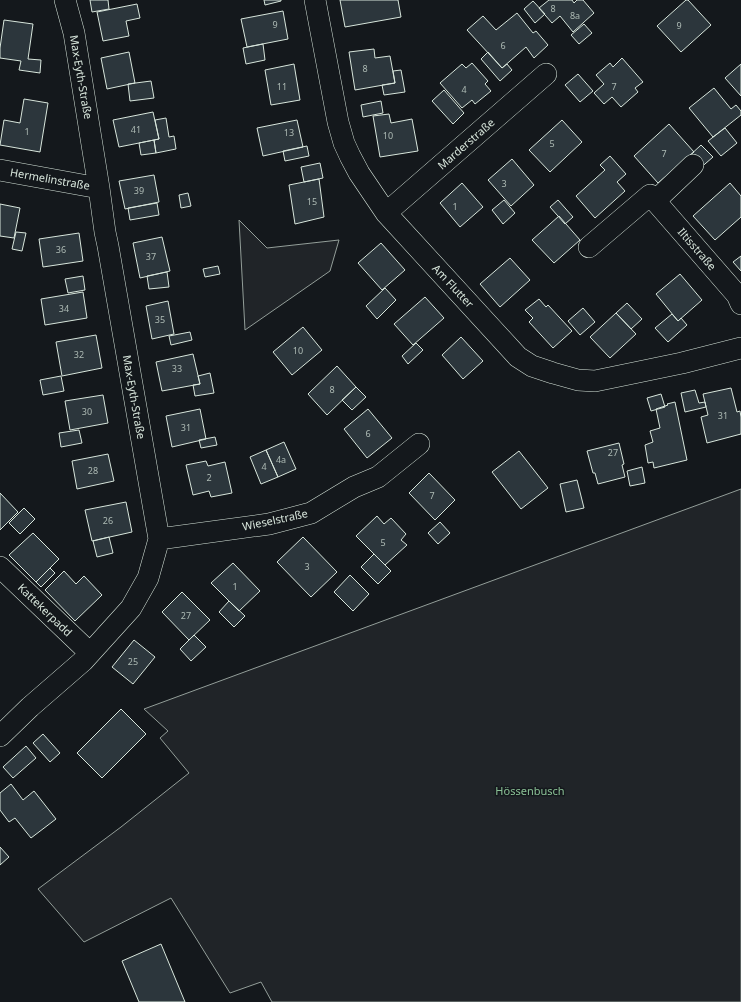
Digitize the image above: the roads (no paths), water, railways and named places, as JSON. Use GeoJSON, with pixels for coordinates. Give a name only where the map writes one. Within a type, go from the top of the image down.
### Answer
{"type":"FeatureCollection","features":[{"type":"Feature","properties":{"kind":"street","name":"Max-Eyth-Straße"},"geometry":{"type":"LineString","coordinates":[[0,736],[30,707],[83,661],[131,608],[148,578],[159,539],[105,232],[74,33],[64,0]]}},
{"type":"Feature","properties":{"kind":"street","name":"Am Flutter"},"geometry":{"type":"LineString","coordinates":[[315,0],[338,122],[344,143],[359,173],[386,214],[518,357],[532,366],[553,373],[578,380],[595,381],[682,363],[741,348]]}},
{"type":"Feature","properties":{"kind":"street","name":"Marderstraße"},"geometry":{"type":"LineString","coordinates":[[386,214],[546,74]]}},
{"type":"Feature","properties":{"kind":"street"},"geometry":{"type":"LineString","coordinates":[[589,247],[693,165]]}},
{"type":"Feature","properties":{"kind":"street","name":"Hermelinstraße"},"geometry":{"type":"LineString","coordinates":[[0,170],[99,188]]}},
{"type":"Feature","properties":{"kind":"street","name":"Iltisstraße"},"geometry":{"type":"LineString","coordinates":[[653,198],[737,295],[741,304]]}},
{"type":"Feature","properties":{"kind":"street","name":"Wieselstraße"},"geometry":{"type":"LineString","coordinates":[[159,539],[269,524],[311,514],[354,487],[378,477],[419,444]]}},
{"type":"Feature","properties":{"kind":"street","name":"Kattekerpadd"},"geometry":{"type":"LineString","coordinates":[[0,567],[90,653]]}},
{"type":"Feature","properties":{"kind":"park label","name":"Hössenbusch"},"geometry":{"type":"Point","coordinates":[530,791]}}]}
